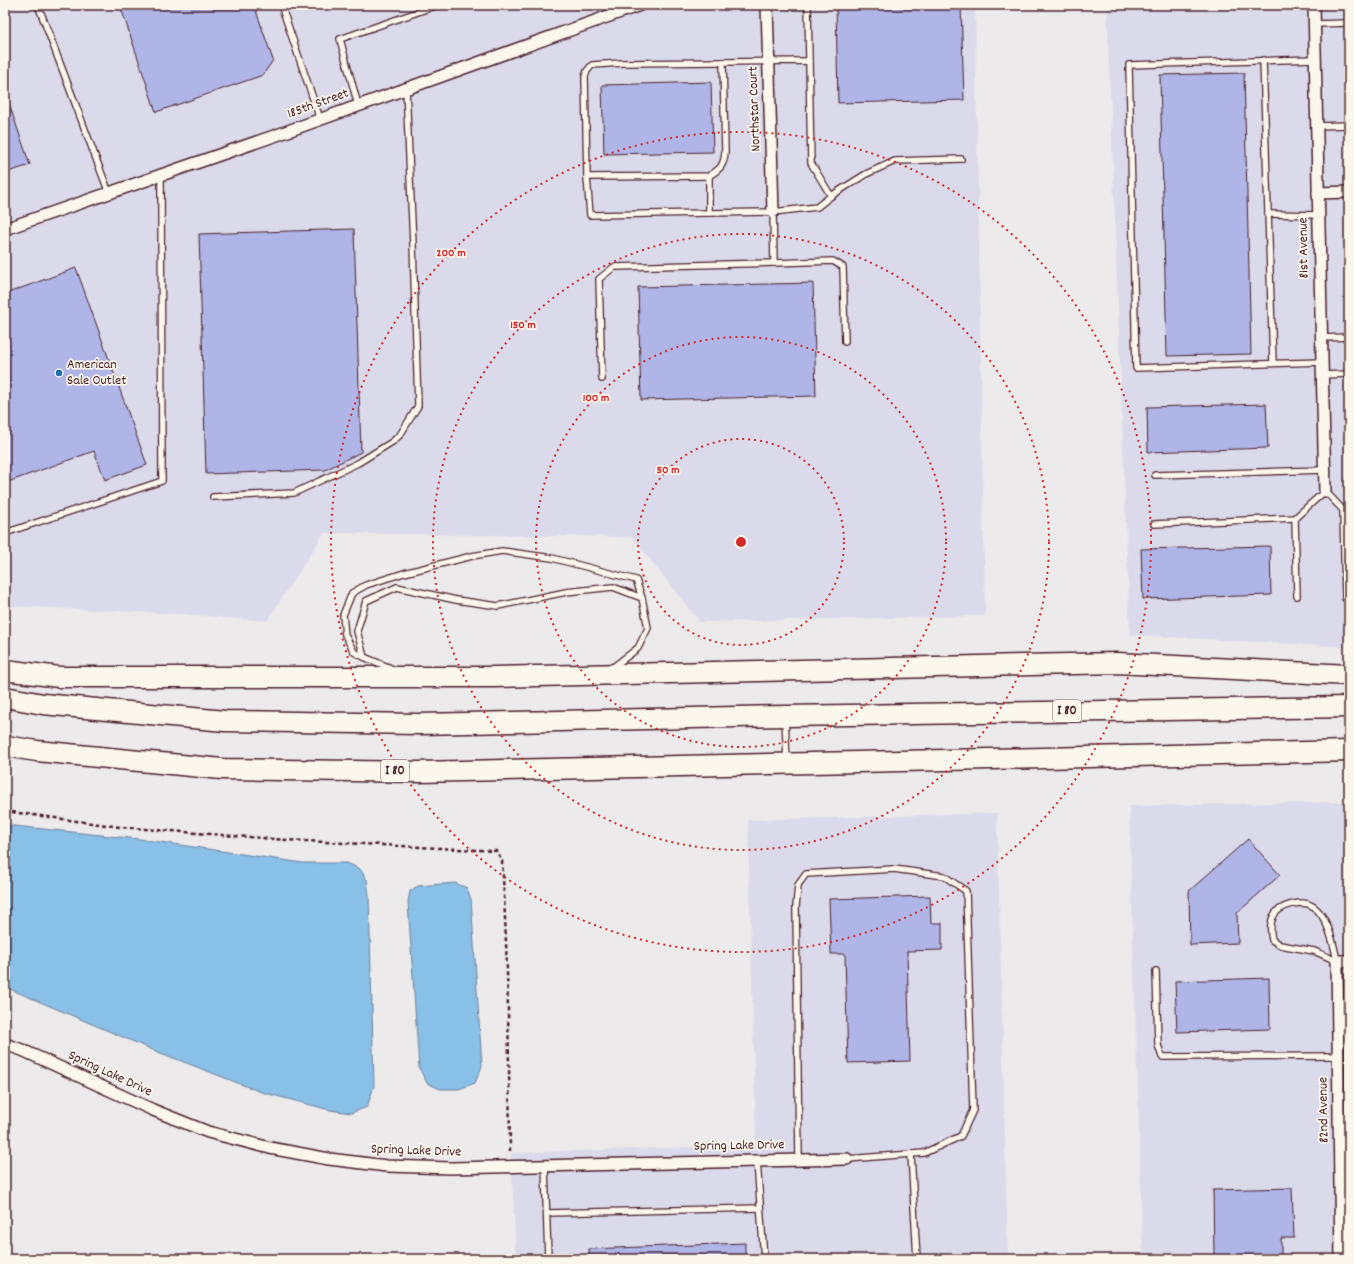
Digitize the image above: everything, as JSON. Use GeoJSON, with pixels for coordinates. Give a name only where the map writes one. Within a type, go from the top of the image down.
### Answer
{"type":"FeatureCollection","features":[{"type":"Feature","properties":{"kind":"highway"},"geometry":{"type":"LineString","coordinates":[[5,670],[59,678],[492,678],[1117,663],[1349,674]]}},
{"type":"Feature","properties":{"kind":"highway","name":"I 80"},"geometry":{"type":"LineString","coordinates":[[5,697],[43,704],[225,721],[419,724],[785,716],[1349,707]]}},
{"type":"Feature","properties":{"kind":"highway","name":"I 80"},"geometry":{"type":"LineString","coordinates":[[5,746],[37,751],[222,769],[419,772],[1349,752]]}},
{"type":"Feature","properties":{"kind":"street","name":"185th Street"},"geometry":{"type":"LineString","coordinates":[[5,229],[406,89],[619,9],[640,5]]}},
{"type":"Feature","properties":{"kind":"street","name":"Northstar Court"},"geometry":{"type":"LineString","coordinates":[[767,5],[773,212]]}},
{"type":"Feature","properties":{"kind":"street","name":"81st Avenue"},"geometry":{"type":"LineString","coordinates":[[1314,5],[1325,491]]}},
{"type":"Feature","properties":{"kind":"street"},"geometry":{"type":"LineString","coordinates":[[1318,193],[1349,192]]}},
{"type":"Feature","properties":{"kind":"street"},"geometry":{"type":"LineString","coordinates":[[1337,961],[1349,961]]}},
{"type":"Feature","properties":{"kind":"street","name":"82nd Avenue"},"geometry":{"type":"LineString","coordinates":[[1337,961],[1344,1024],[1338,1056],[1344,1116],[1341,1259]]}},
{"type":"Feature","properties":{"kind":"street","name":"Spring Lake Drive"},"geometry":{"type":"LineString","coordinates":[[5,1044],[22,1050],[153,1110],[201,1129],[270,1148],[328,1159],[387,1166],[451,1168],[847,1158]]}},
{"type":"Feature","properties":{"kind":"lane"},"geometry":{"type":"LineString","coordinates":[[38,5],[109,193]]}},
{"type":"Feature","properties":{"kind":"lane"},"geometry":{"type":"LineString","coordinates":[[281,5],[320,119]]}},
{"type":"Feature","properties":{"kind":"lane"},"geometry":{"type":"LineString","coordinates":[[358,106],[340,39],[438,5]]}},
{"type":"Feature","properties":{"kind":"lane"},"geometry":{"type":"LineString","coordinates":[[808,5],[811,163],[831,196]]}},
{"type":"Feature","properties":{"kind":"lane"},"geometry":{"type":"LineString","coordinates":[[1314,24],[1349,23]]}},
{"type":"Feature","properties":{"kind":"lane"},"geometry":{"type":"LineString","coordinates":[[1315,59],[1129,65],[1136,368],[1322,362]]}},
{"type":"Feature","properties":{"kind":"lane"},"geometry":{"type":"LineString","coordinates":[[1263,60],[1273,364]]}},
{"type":"Feature","properties":{"kind":"lane"},"geometry":{"type":"LineString","coordinates":[[809,61],[623,63],[592,65],[587,71],[585,77],[587,177],[590,215],[773,212],[817,207],[831,196],[866,174],[896,161],[961,159]]}},
{"type":"Feature","properties":{"kind":"lane"},"geometry":{"type":"LineString","coordinates":[[587,177],[709,176],[719,169],[724,161],[723,62]]}},
{"type":"Feature","properties":{"kind":"lane"},"geometry":{"type":"LineString","coordinates":[[213,496],[294,493],[358,463],[392,442],[400,435],[418,406],[406,89]]}},
{"type":"Feature","properties":{"kind":"lane"},"geometry":{"type":"LineString","coordinates":[[1316,126],[1349,125]]}},
{"type":"Feature","properties":{"kind":"lane"},"geometry":{"type":"LineString","coordinates":[[5,532],[162,481],[161,175]]}},
{"type":"Feature","properties":{"kind":"lane"},"geometry":{"type":"LineString","coordinates":[[709,176],[709,213]]}},
{"type":"Feature","properties":{"kind":"lane"},"geometry":{"type":"LineString","coordinates":[[773,212],[774,263]]}},
{"type":"Feature","properties":{"kind":"lane"},"geometry":{"type":"LineString","coordinates":[[1268,214],[1318,215]]}},
{"type":"Feature","properties":{"kind":"lane"},"geometry":{"type":"LineString","coordinates":[[602,379],[599,279],[614,267],[833,261],[843,267],[845,342]]}},
{"type":"Feature","properties":{"kind":"lane"},"geometry":{"type":"LineString","coordinates":[[1321,338],[1349,337]]}},
{"type":"Feature","properties":{"kind":"lane"},"geometry":{"type":"LineString","coordinates":[[1322,375],[1349,374]]}},
{"type":"Feature","properties":{"kind":"lane"},"geometry":{"type":"LineString","coordinates":[[1155,475],[1324,470]]}},
{"type":"Feature","properties":{"kind":"lane"},"geometry":{"type":"LineString","coordinates":[[1154,524],[1295,518],[1325,491],[1344,510],[1345,598],[1349,598]]}},
{"type":"Feature","properties":{"kind":"lane"},"geometry":{"type":"LineString","coordinates":[[1295,518],[1297,596]]}},
{"type":"Feature","properties":{"kind":"lane"},"geometry":{"type":"LineString","coordinates":[[412,678],[354,652],[345,635],[343,615],[352,593],[366,585],[404,573],[472,556],[502,551],[552,558],[636,580],[642,598],[648,628],[638,648],[604,675]]}},
{"type":"Feature","properties":{"kind":"lane"},"geometry":{"type":"LineString","coordinates":[[364,657],[357,630],[366,601],[397,587],[456,600],[498,606],[566,592],[613,587],[642,598]]}},
{"type":"Feature","properties":{"kind":"lane"},"geometry":{"type":"LineString","coordinates":[[785,716],[787,764]]}},
{"type":"Feature","properties":{"kind":"lane"},"geometry":{"type":"LineString","coordinates":[[799,1160],[796,907],[798,885],[806,874],[894,869],[944,876],[966,891],[972,1110],[961,1136],[924,1153],[847,1158]]}},
{"type":"Feature","properties":{"kind":"lane"},"geometry":{"type":"LineString","coordinates":[[1299,903],[1309,904],[1318,911],[1333,940],[1337,961],[1314,951],[1280,945],[1272,940],[1270,930],[1271,921],[1278,910],[1287,905],[1299,903]]}},
{"type":"Feature","properties":{"kind":"lane"},"geometry":{"type":"LineString","coordinates":[[1156,971],[1158,1045],[1162,1057],[1338,1056]]}},
{"type":"Feature","properties":{"kind":"lane"},"geometry":{"type":"LineString","coordinates":[[911,1154],[917,1259]]}},
{"type":"Feature","properties":{"kind":"lane"},"geometry":{"type":"LineString","coordinates":[[757,1161],[764,1259]]}},
{"type":"Feature","properties":{"kind":"lane"},"geometry":{"type":"LineString","coordinates":[[545,1166],[548,1259]]}},
{"type":"Feature","properties":{"kind":"lane"},"geometry":{"type":"LineString","coordinates":[[547,1214],[760,1208]]}},
{"type":"Feature","properties":{"kind":"path"},"geometry":{"type":"LineString","coordinates":[[5,811],[120,827],[302,841],[496,851],[502,860],[506,928],[509,1024],[510,1151]]}},
{"type":"Feature","properties":{"kind":"shaded area"},"geometry":{"type":"Polygon","coordinates":[[[5,5],[975,5],[985,616],[700,622],[632,537],[324,533],[267,621],[181,614],[5,606],[5,5]]]}},
{"type":"Feature","properties":{"kind":"shaded area"},"geometry":{"type":"Polygon","coordinates":[[[1107,5],[1349,5],[1349,647],[1130,635],[1107,5]]]}},
{"type":"Feature","properties":{"kind":"shaded area"},"geometry":{"type":"Polygon","coordinates":[[[1349,802],[1349,1259],[1143,1259],[1129,806],[1349,802]]]}},
{"type":"Feature","properties":{"kind":"shaded area"},"geometry":{"type":"Polygon","coordinates":[[[997,813],[1008,1259],[516,1259],[511,1153],[756,1145],[748,820],[997,813]]]}},
{"type":"Feature","properties":{"kind":"water"},"geometry":{"type":"Polygon","coordinates":[[[5,825],[139,839],[303,863],[347,863],[360,869],[367,880],[369,896],[374,1086],[367,1107],[351,1113],[330,1110],[261,1092],[153,1050],[5,987],[5,825]]]}},
{"type":"Feature","properties":{"kind":"water"},"geometry":{"type":"Polygon","coordinates":[[[455,883],[467,888],[471,899],[482,1066],[475,1083],[459,1089],[440,1089],[427,1083],[419,1068],[408,902],[410,891],[418,886],[455,883]]]}},
{"type":"Feature","properties":{"kind":"building"},"geometry":{"type":"Polygon","coordinates":[[[120,5],[254,5],[273,60],[263,75],[156,112],[120,5]]]}},
{"type":"Feature","properties":{"kind":"building"},"geometry":{"type":"Polygon","coordinates":[[[836,5],[961,5],[964,100],[838,103],[836,5]]]}},
{"type":"Feature","properties":{"kind":"building"},"geometry":{"type":"Polygon","coordinates":[[[1244,73],[1251,354],[1167,356],[1160,75],[1244,73]]]}},
{"type":"Feature","properties":{"kind":"building"},"geometry":{"type":"Polygon","coordinates":[[[711,82],[713,152],[604,154],[602,85],[711,82]]]}},
{"type":"Feature","properties":{"kind":"building"},"geometry":{"type":"Polygon","coordinates":[[[5,98],[7,98],[30,165],[5,173],[5,98]]]}},
{"type":"Feature","properties":{"kind":"building"},"geometry":{"type":"Polygon","coordinates":[[[354,229],[361,452],[325,470],[206,474],[199,234],[354,229]]]}},
{"type":"Feature","properties":{"kind":"building","name":"American Sale Outlet"},"geometry":{"type":"Polygon","coordinates":[[[76,268],[147,465],[105,480],[94,451],[5,483],[5,294],[76,268]]]}},
{"type":"Feature","properties":{"kind":"building"},"geometry":{"type":"Polygon","coordinates":[[[813,283],[816,396],[641,400],[638,287],[813,283]]]}},
{"type":"Feature","properties":{"kind":"building"},"geometry":{"type":"Polygon","coordinates":[[[1266,404],[1268,448],[1148,452],[1147,407],[1266,404]]]}},
{"type":"Feature","properties":{"kind":"building"},"geometry":{"type":"Polygon","coordinates":[[[1270,546],[1271,595],[1143,599],[1141,549],[1270,546]]]}},
{"type":"Feature","properties":{"kind":"building"},"geometry":{"type":"Polygon","coordinates":[[[1248,839],[1280,875],[1237,913],[1238,943],[1190,945],[1189,891],[1248,839]]]}},
{"type":"Feature","properties":{"kind":"building"},"geometry":{"type":"Polygon","coordinates":[[[930,896],[931,923],[942,923],[942,950],[907,951],[910,1061],[848,1063],[845,954],[831,954],[829,899],[930,896]]]}},
{"type":"Feature","properties":{"kind":"building"},"geometry":{"type":"Polygon","coordinates":[[[1269,978],[1270,1029],[1177,1032],[1175,981],[1269,978]]]}},
{"type":"Feature","properties":{"kind":"building"},"geometry":{"type":"Polygon","coordinates":[[[1292,1188],[1294,1238],[1281,1238],[1281,1259],[1214,1259],[1213,1190],[1292,1188]]]}},
{"type":"Feature","properties":{"kind":"building"},"geometry":{"type":"Polygon","coordinates":[[[745,1243],[745,1259],[589,1259],[589,1249],[745,1243]]]}},
{"type":"Feature","properties":{"kind":"place","name":"American Sale Outlet"},"geometry":{"type":"Point","coordinates":[59,373]}}]}
